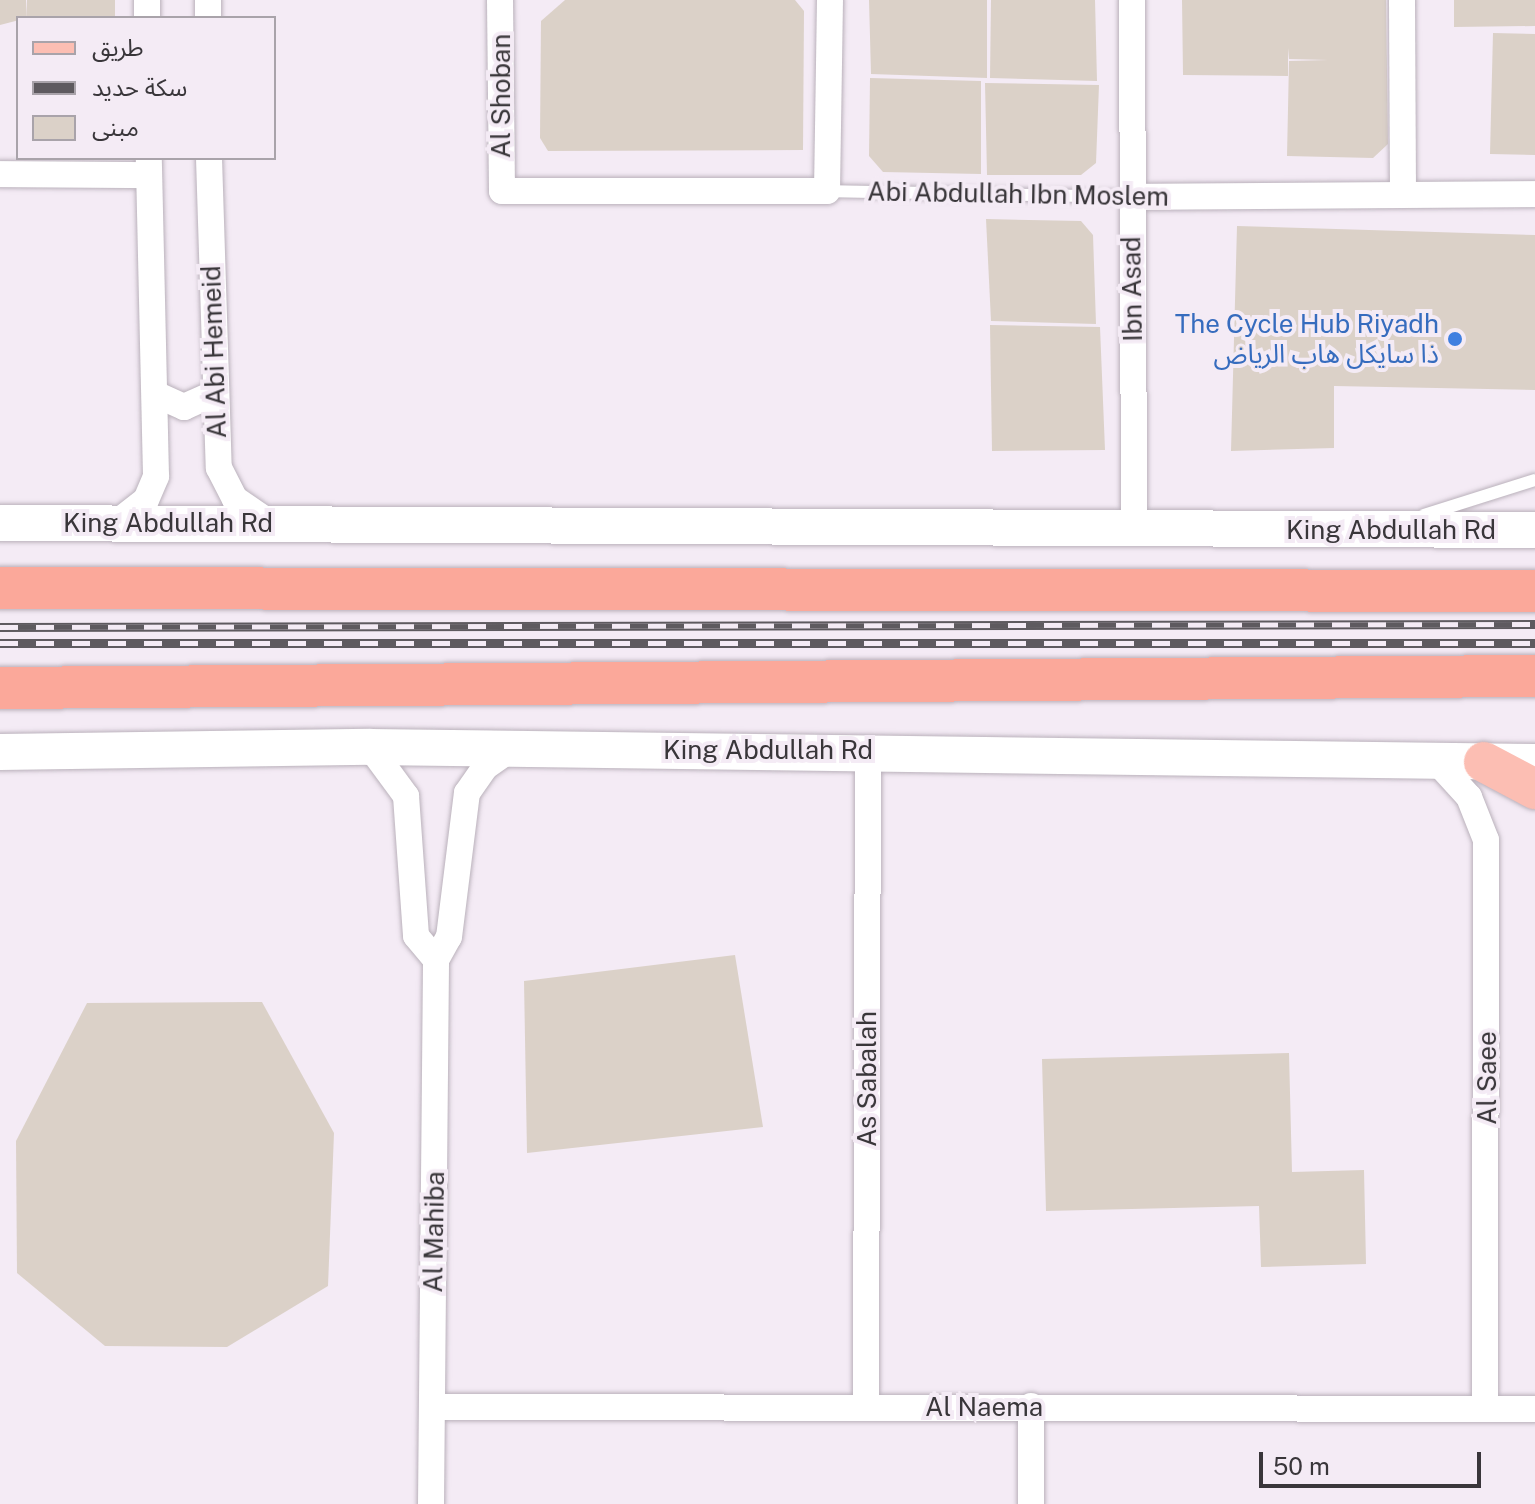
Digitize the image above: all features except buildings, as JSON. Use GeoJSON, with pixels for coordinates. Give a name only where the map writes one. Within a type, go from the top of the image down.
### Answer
{"type":"FeatureCollection","features":[{"type":"Feature","properties":{"kind":"highway"},"geometry":{"type":"LineString","coordinates":[[0,588],[1535,591]]}},
{"type":"Feature","properties":{"kind":"highway"},"geometry":{"type":"LineString","coordinates":[[0,688],[1535,676]]}},
{"type":"Feature","properties":{"kind":"main road"},"geometry":{"type":"LineString","coordinates":[[1245,531],[1535,517]]}},
{"type":"Feature","properties":{"kind":"main road","name":"King Abdullah Rd"},"geometry":{"type":"LineString","coordinates":[[0,523],[1535,530]]}},
{"type":"Feature","properties":{"kind":"main road"},"geometry":{"type":"LineString","coordinates":[[1141,530],[1242,551],[1535,554]]}},
{"type":"Feature","properties":{"kind":"main road"},"geometry":{"type":"LineString","coordinates":[[1366,763],[1438,742],[1535,737]]}},
{"type":"Feature","properties":{"kind":"main road","name":"King Abdullah Rd"},"geometry":{"type":"LineString","coordinates":[[0,752],[370,747],[868,750],[1366,763],[1535,762]]}},
{"type":"Feature","properties":{"kind":"main road"},"geometry":{"type":"LineString","coordinates":[[1484,762],[1535,789]]}},
{"type":"Feature","properties":{"kind":"street","name":"Al Shoban"},"geometry":{"type":"LineString","coordinates":[[500,0],[502,191]]}},
{"type":"Feature","properties":{"kind":"street"},"geometry":{"type":"LineString","coordinates":[[827,191],[830,0]]}},
{"type":"Feature","properties":{"kind":"street","name":"Ibn Asad"},"geometry":{"type":"LineString","coordinates":[[1132,0],[1131,197],[1141,530]]}},
{"type":"Feature","properties":{"kind":"street"},"geometry":{"type":"LineString","coordinates":[[1402,0],[1403,194]]}},
{"type":"Feature","properties":{"kind":"street","name":"Al Abi Hemeid"},"geometry":{"type":"LineString","coordinates":[[209,160],[213,394],[219,468],[235,499],[270,523]]}},
{"type":"Feature","properties":{"kind":"street"},"geometry":{"type":"LineString","coordinates":[[0,174],[149,167],[156,476],[146,500],[115,524]]}},
{"type":"Feature","properties":{"kind":"street","name":"Abi Abdullah Ibn Moslem"},"geometry":{"type":"LineString","coordinates":[[502,191],[827,191]]}},
{"type":"Feature","properties":{"kind":"street","name":"Abi Abdullah Ibn Moslem"},"geometry":{"type":"LineString","coordinates":[[1131,197],[1535,194]]}},
{"type":"Feature","properties":{"kind":"street"},"geometry":{"type":"LineString","coordinates":[[155,394],[184,407],[213,394]]}},
{"type":"Feature","properties":{"kind":"street"},"geometry":{"type":"LineString","coordinates":[[370,747],[406,796],[416,936],[436,960]]}},
{"type":"Feature","properties":{"kind":"street","name":"Al Mahiba"},"geometry":{"type":"LineString","coordinates":[[431,1504],[436,960],[449,937],[467,793],[485,767],[512,748]]}},
{"type":"Feature","properties":{"kind":"street","name":"As Sabalah"},"geometry":{"type":"LineString","coordinates":[[866,1407],[868,750]]}},
{"type":"Feature","properties":{"kind":"street","name":"Al Saee"},"geometry":{"type":"LineString","coordinates":[[1438,763],[1479,818],[1488,900],[1485,1408]]}},
{"type":"Feature","properties":{"kind":"street"},"geometry":{"type":"LineString","coordinates":[[1031,1406],[1031,1504]]}},
{"type":"Feature","properties":{"kind":"street","name":"Al Naema"},"geometry":{"type":"LineString","coordinates":[[432,1407],[1535,1409]]}},
{"type":"Feature","properties":{"kind":"lane","name":"Abi Abdullah Ibn Moslem"},"geometry":{"type":"LineString","coordinates":[[827,191],[1131,197]]}},
{"type":"Feature","properties":{"kind":"lane"},"geometry":{"type":"LineString","coordinates":[[1387,524],[1535,480]]}},
{"type":"Feature","properties":{"kind":"railway"},"geometry":{"type":"LineString","coordinates":[[0,627],[1535,624]]}},
{"type":"Feature","properties":{"kind":"railway"},"geometry":{"type":"LineString","coordinates":[[0,643],[1535,643]]}},
{"type":"Feature","properties":{"kind":"place","name":"The Cycle Hub Riyadh ذا سايكل هاب الرياض"},"geometry":{"type":"Point","coordinates":[1455,339]}}]}
